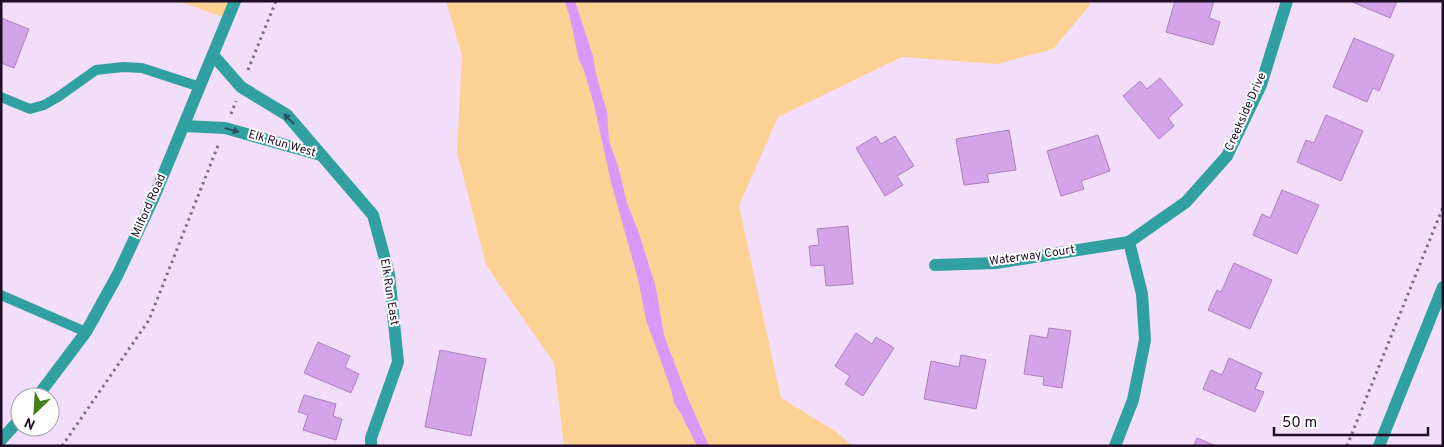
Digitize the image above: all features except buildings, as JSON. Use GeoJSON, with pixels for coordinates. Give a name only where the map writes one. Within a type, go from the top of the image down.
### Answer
{"type":"FeatureCollection","features":[{"type":"Feature","properties":{"kind":"street","name":"Milford Road"},"geometry":{"type":"LineString","coordinates":[[45,387],[86,332],[118,274],[184,126],[235,1]]}},
{"type":"Feature","properties":{"kind":"street","name":"Creekside Drive"},"geometry":{"type":"LineString","coordinates":[[1129,242],[1186,202],[1226,156],[1261,85],[1287,1]]}},
{"type":"Feature","properties":{"kind":"street","name":"Elk Run West"},"geometry":{"type":"LineString","coordinates":[[213,55],[241,87],[287,115],[321,155]]}},
{"type":"Feature","properties":{"kind":"street","name":"Elk Run West"},"geometry":{"type":"LineString","coordinates":[[184,126],[225,128],[321,155]]}},
{"type":"Feature","properties":{"kind":"street","name":"Elk Run East"},"geometry":{"type":"LineString","coordinates":[[321,155],[373,215],[389,274],[398,362],[371,446]]}},
{"type":"Feature","properties":{"kind":"street","name":"Waterway Court"},"geometry":{"type":"LineString","coordinates":[[935,265],[996,263],[1129,242]]}},
{"type":"Feature","properties":{"kind":"street"},"geometry":{"type":"LineString","coordinates":[[1115,446],[1133,400],[1145,340],[1142,294],[1129,242]]}},
{"type":"Feature","properties":{"kind":"street"},"geometry":{"type":"LineString","coordinates":[[1379,446],[1443,287]]}},
{"type":"Feature","properties":{"kind":"street"},"geometry":{"type":"LineString","coordinates":[[1,440],[10,430]]}},
{"type":"Feature","properties":{"kind":"lane"},"geometry":{"type":"LineString","coordinates":[[1,97],[30,109],[44,105],[58,97],[96,70],[123,68],[142,68],[200,87]]}},
{"type":"Feature","properties":{"kind":"lane"},"geometry":{"type":"LineString","coordinates":[[1,295],[86,332]]}},
{"type":"Feature","properties":{"kind":"path"},"geometry":{"type":"LineString","coordinates":[[62,446],[149,320],[276,1]]}},
{"type":"Feature","properties":{"kind":"path"},"geometry":{"type":"LineString","coordinates":[[1347,446],[1443,207]]}},
{"type":"Feature","properties":{"kind":"shaded area"},"geometry":{"type":"Polygon","coordinates":[[[178,1],[235,1],[228,19],[178,1]]]}},
{"type":"Feature","properties":{"kind":"shaded area"},"geometry":{"type":"Polygon","coordinates":[[[446,1],[1087,1],[1090,5],[1053,49],[997,64],[902,57],[778,117],[739,206],[781,398],[835,431],[852,446],[564,446],[554,363],[486,265],[457,152],[462,56],[446,1]]]}},
{"type":"Feature","properties":{"kind":"shaded area"},"geometry":{"type":"Polygon","coordinates":[[[565,1],[575,1],[593,56],[607,112],[609,141],[618,166],[627,203],[639,233],[656,288],[664,335],[687,396],[709,446],[697,446],[674,403],[671,389],[646,320],[639,283],[611,182],[594,105],[584,70],[579,60],[565,1]]]}}]}
